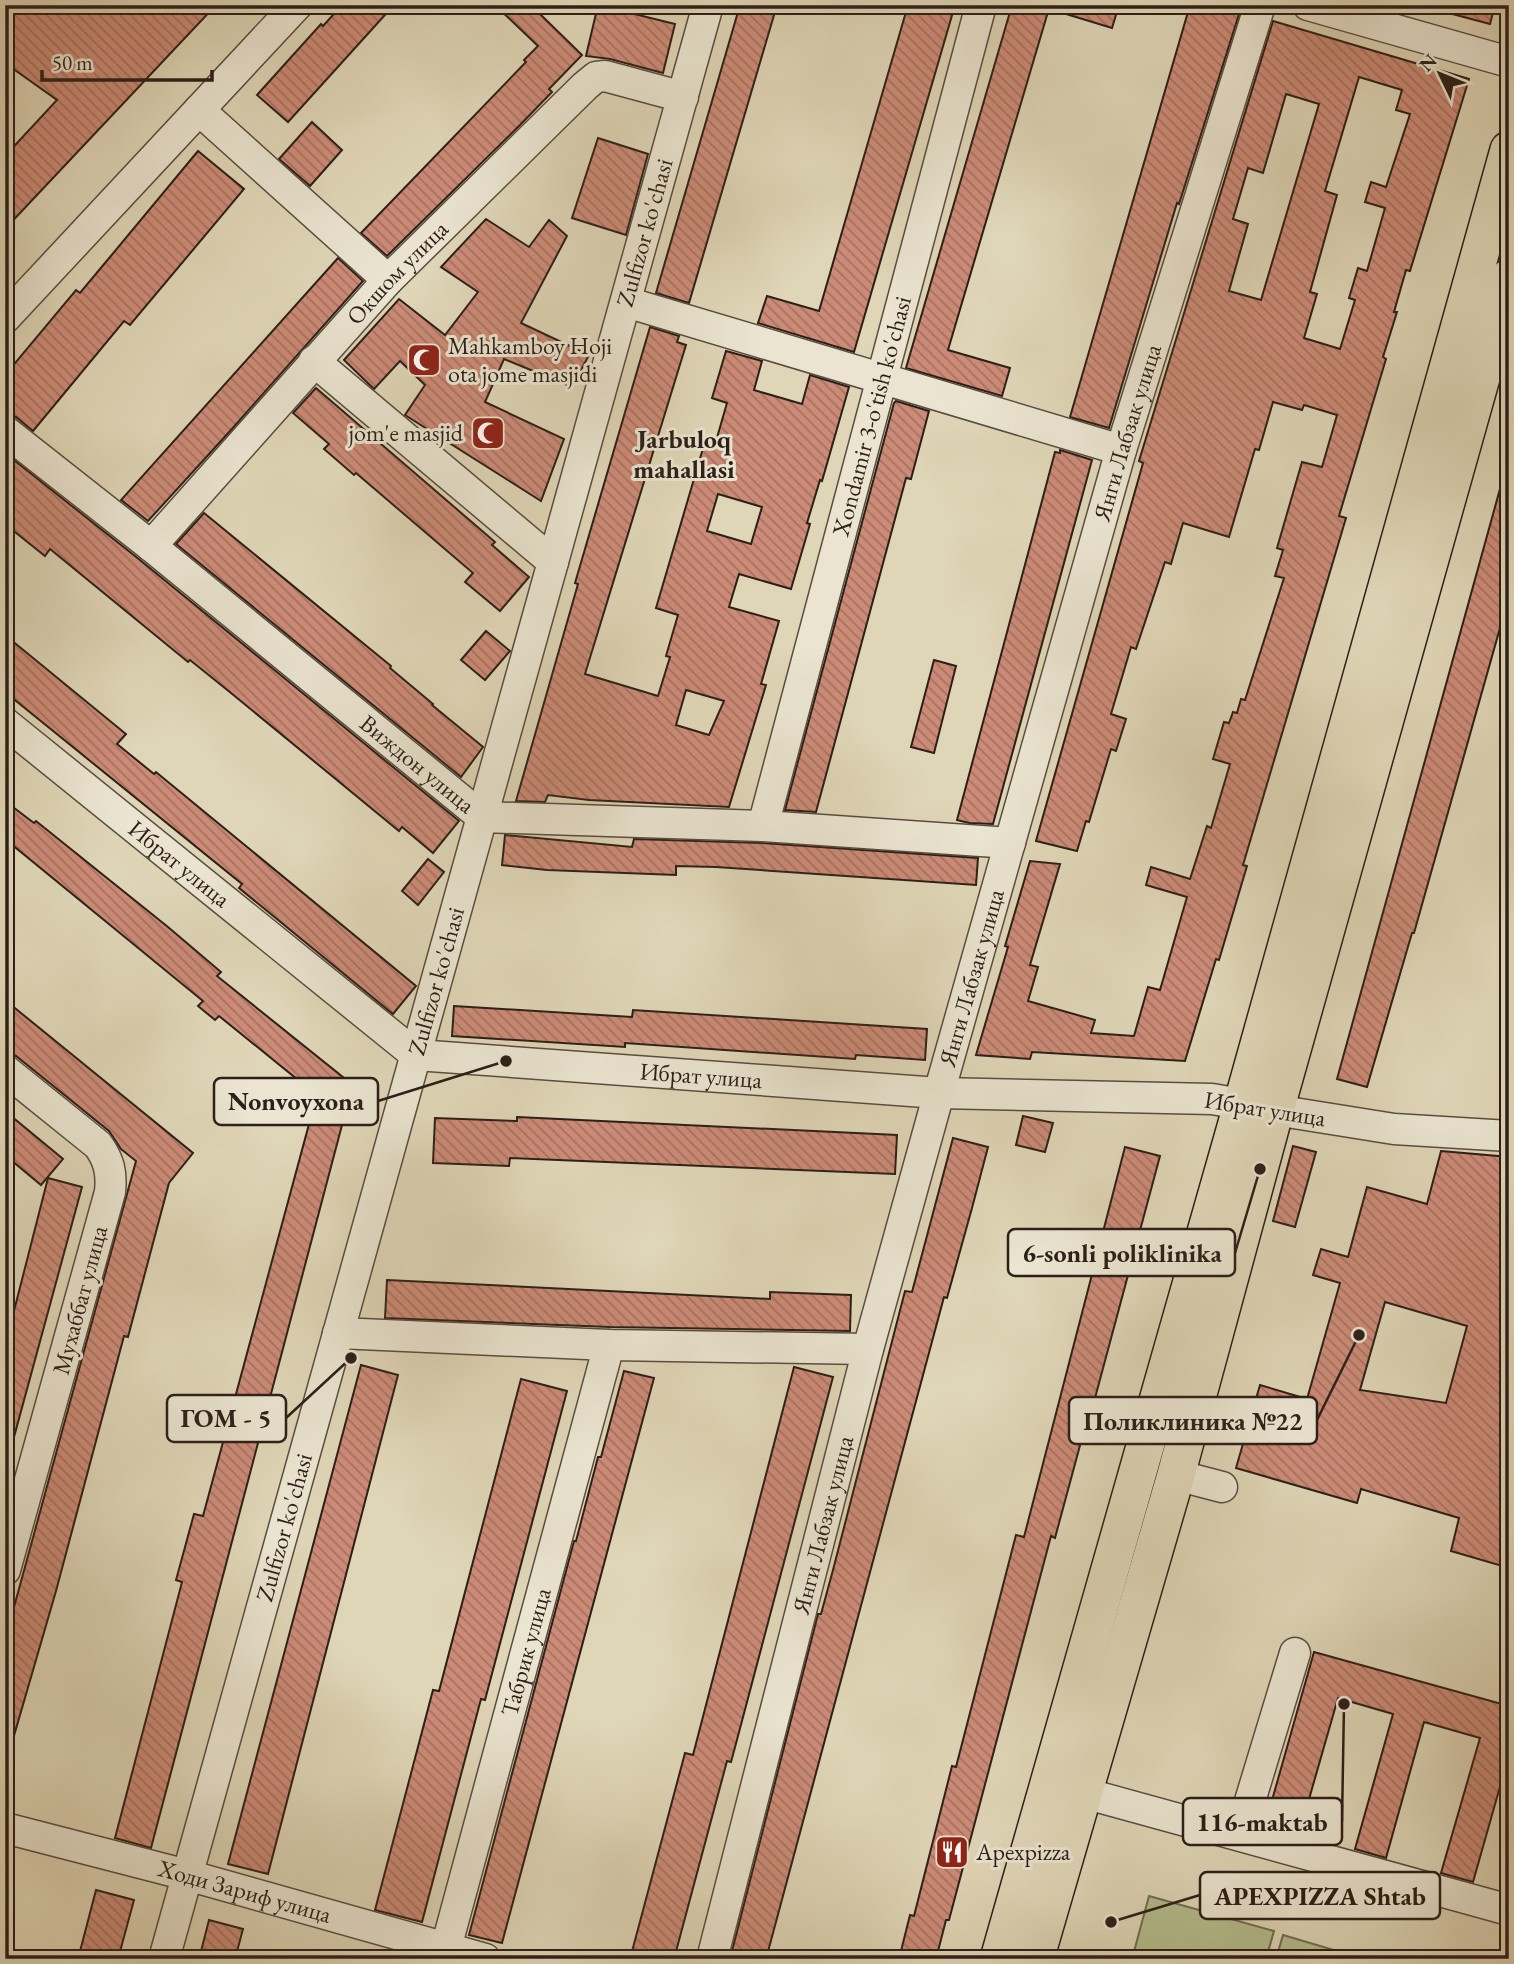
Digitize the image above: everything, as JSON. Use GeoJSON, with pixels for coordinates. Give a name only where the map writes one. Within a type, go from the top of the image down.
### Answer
{"type":"FeatureCollection","features":[{"type":"Feature","properties":{"kind":"main road"},"geometry":{"type":"LineString","coordinates":[[1035,1959],[1176,1475],[1258,1107],[1509,150]]}},
{"type":"Feature","properties":{"kind":"main road"},"geometry":{"type":"LineString","coordinates":[[999,1959],[1509,278]]}},
{"type":"Feature","properties":{"kind":"street"},"geometry":{"type":"LineString","coordinates":[[5,318],[297,5]]}},
{"type":"Feature","properties":{"kind":"street","name":"Zulfizor ko'chasi"},"geometry":{"type":"LineString","coordinates":[[164,1959],[708,5]]}},
{"type":"Feature","properties":{"kind":"street","name":"Xondamir 3-o'tish ko'chasi"},"geometry":{"type":"LineString","coordinates":[[763,826],[981,5]]}},
{"type":"Feature","properties":{"kind":"street","name":"Янги Лабзак улица"},"geometry":{"type":"LineString","coordinates":[[712,1959],[868,1349],[939,1093],[1121,450],[1259,5]]}},
{"type":"Feature","properties":{"kind":"street"},"geometry":{"type":"LineString","coordinates":[[1308,5],[1509,62]]}},
{"type":"Feature","properties":{"kind":"street","name":"Окшом улица"},"geometry":{"type":"LineString","coordinates":[[151,546],[388,280],[596,77],[605,76],[683,97]]}},
{"type":"Feature","properties":{"kind":"street"},"geometry":{"type":"LineString","coordinates":[[199,110],[388,280]]}},
{"type":"Feature","properties":{"kind":"street"},"geometry":{"type":"LineString","coordinates":[[626,302],[1121,450]]}},
{"type":"Feature","properties":{"kind":"street"},"geometry":{"type":"LineString","coordinates":[[314,361],[554,562]]}},
{"type":"Feature","properties":{"kind":"street","name":"Виждон улица"},"geometry":{"type":"LineString","coordinates":[[5,431],[151,546],[482,817],[763,826],[1010,843]]}},
{"type":"Feature","properties":{"kind":"street","name":"Ибрат улица"},"geometry":{"type":"LineString","coordinates":[[5,723],[416,1055],[939,1093],[1212,1099],[1394,1129],[1509,1136]]}},
{"type":"Feature","properties":{"kind":"street","name":"Мухаббат улица"},"geometry":{"type":"LineString","coordinates":[[5,1070],[98,1145],[105,1155],[111,1178],[107,1205],[5,1570]]}},
{"type":"Feature","properties":{"kind":"street"},"geometry":{"type":"LineString","coordinates":[[338,1333],[609,1345],[868,1349]]}},
{"type":"Feature","properties":{"kind":"street","name":"Табрик улица"},"geometry":{"type":"LineString","coordinates":[[444,1954],[609,1345]]}},
{"type":"Feature","properties":{"kind":"street"},"geometry":{"type":"LineString","coordinates":[[1176,1475],[1222,1487]]}},
{"type":"Feature","properties":{"kind":"street"},"geometry":{"type":"LineString","coordinates":[[1240,1834],[1294,1654]]}},
{"type":"Feature","properties":{"kind":"street"},"geometry":{"type":"LineString","coordinates":[[1084,1793],[1509,1910]]}},
{"type":"Feature","properties":{"kind":"street","name":"Ходи Зариф улица"},"geometry":{"type":"LineString","coordinates":[[5,1828],[187,1875],[444,1954],[485,1959]]}},
{"type":"Feature","properties":{"kind":"green space"},"geometry":{"type":"Polygon","coordinates":[[[1149,1896],[1274,1931],[1266,1959],[1132,1959],[1149,1896]]]}},
{"type":"Feature","properties":{"kind":"green space"},"geometry":{"type":"Polygon","coordinates":[[[1283,1935],[1364,1959],[1276,1959],[1283,1935]]]}},
{"type":"Feature","properties":{"kind":"building"},"geometry":{"type":"Polygon","coordinates":[[[5,5],[216,5],[5,229],[5,156],[57,100],[5,63],[5,5]]]}},
{"type":"Feature","properties":{"kind":"building"},"geometry":{"type":"Polygon","coordinates":[[[342,5],[394,5],[288,122],[257,95],[321,24],[323,26],[342,5]]]}},
{"type":"Feature","properties":{"kind":"building"},"geometry":{"type":"Polygon","coordinates":[[[495,5],[550,5],[541,15],[582,55],[549,89],[552,92],[520,125],[387,256],[361,233],[526,62],[524,60],[538,46],[495,5]]]}},
{"type":"Feature","properties":{"kind":"building"},"geometry":{"type":"Polygon","coordinates":[[[598,5],[675,24],[663,73],[610,59],[586,56],[598,5]]]}},
{"type":"Feature","properties":{"kind":"building"},"geometry":{"type":"Polygon","coordinates":[[[740,5],[777,5],[689,303],[656,293],[740,5]]]}},
{"type":"Feature","properties":{"kind":"building"},"geometry":{"type":"Polygon","coordinates":[[[908,5],[955,5],[854,352],[758,323],[767,296],[819,311],[908,5]]]}},
{"type":"Feature","properties":{"kind":"building"},"geometry":{"type":"Polygon","coordinates":[[[1012,5],[1050,5],[948,350],[1010,368],[1002,396],[906,368],[1012,5]]]}},
{"type":"Feature","properties":{"kind":"building"},"geometry":{"type":"Polygon","coordinates":[[[1054,5],[1119,5],[1112,28],[1053,10],[1054,5]]]}},
{"type":"Feature","properties":{"kind":"building"},"geometry":{"type":"Polygon","coordinates":[[[1190,5],[1221,5],[1240,11],[1179,204],[1177,203],[1109,428],[1070,417],[1190,5]]]}},
{"type":"Feature","properties":{"kind":"building"},"geometry":{"type":"Polygon","coordinates":[[[1442,5],[1495,5],[1490,24],[1441,11],[1442,5]]]}},
{"type":"Feature","properties":{"kind":"building"},"geometry":{"type":"Polygon","coordinates":[[[1273,21],[1469,79],[1410,271],[1406,270],[1383,357],[1386,359],[1339,516],[1346,518],[1243,865],[1247,866],[1185,1061],[1032,1052],[1030,1059],[976,1055],[1030,861],[1060,864],[1030,965],[1038,967],[1028,1001],[1095,1020],[1091,1033],[1134,1036],[1148,987],[1160,990],[1187,897],[1146,885],[1151,867],[1190,879],[1207,826],[1211,828],[1230,764],[1213,759],[1224,722],[1229,723],[1233,712],[1237,713],[1241,699],[1245,700],[1284,578],[1275,576],[1283,550],[1277,548],[1302,462],[1322,467],[1337,415],[1304,405],[1302,410],[1273,402],[1259,450],[1255,449],[1229,537],[1183,523],[1171,564],[1165,562],[1136,649],[1131,647],[1111,714],[1126,719],[1116,751],[1111,749],[1089,822],[1086,821],[1077,851],[1036,841],[1143,463],[1139,461],[1273,21]],[[1359,77],[1325,191],[1337,195],[1310,292],[1317,294],[1304,338],[1340,349],[1355,300],[1349,298],[1358,268],[1367,271],[1385,208],[1365,202],[1371,182],[1386,187],[1410,114],[1396,110],[1402,90],[1359,77]],[[1286,94],[1263,173],[1248,168],[1233,219],[1248,224],[1229,291],[1261,300],[1319,104],[1286,94]]]}},
{"type":"Feature","properties":{"kind":"building"},"geometry":{"type":"Polygon","coordinates":[[[312,122],[342,150],[310,186],[279,159],[312,122]]]}},
{"type":"Feature","properties":{"kind":"building"},"geometry":{"type":"Polygon","coordinates":[[[598,138],[648,154],[626,235],[572,218],[598,138]]]}},
{"type":"Feature","properties":{"kind":"building"},"geometry":{"type":"Polygon","coordinates":[[[198,151],[244,189],[130,325],[124,321],[33,431],[16,417],[5,414],[5,375],[76,290],[80,293],[198,151]]]}},
{"type":"Feature","properties":{"kind":"building","name":"Mahkamboy Hoji ota jome masjidi"},"geometry":{"type":"Polygon","coordinates":[[[486,219],[529,247],[549,220],[567,236],[521,323],[589,355],[572,387],[504,359],[485,402],[564,439],[541,501],[405,415],[425,385],[400,361],[374,389],[344,360],[399,299],[445,335],[478,292],[441,267],[486,219]]]}},
{"type":"Feature","properties":{"kind":"building"},"geometry":{"type":"Polygon","coordinates":[[[338,258],[363,281],[231,430],[148,521],[121,500],[338,258]]]}},
{"type":"Feature","properties":{"kind":"building"},"geometry":{"type":"Polygon","coordinates":[[[650,327],[679,336],[677,342],[686,345],[585,674],[658,696],[670,657],[666,656],[678,615],[656,608],[704,445],[714,448],[727,403],[712,398],[726,351],[762,361],[754,390],[802,404],[810,375],[849,387],[807,523],[810,524],[791,589],[739,574],[729,607],[779,621],[761,684],[766,685],[729,807],[589,800],[548,795],[545,802],[516,801],[578,584],[575,583],[650,327]],[[718,494],[707,531],[751,544],[762,507],[718,494]],[[686,690],[676,725],[709,735],[724,701],[686,690]]]}},
{"type":"Feature","properties":{"kind":"building"},"geometry":{"type":"Polygon","coordinates":[[[316,388],[495,542],[492,545],[529,577],[500,611],[465,582],[473,573],[324,449],[329,444],[293,413],[316,388]]]}},
{"type":"Feature","properties":{"kind":"building"},"geometry":{"type":"Polygon","coordinates":[[[896,401],[929,411],[911,479],[906,478],[816,812],[785,810],[894,403],[896,401]]]}},
{"type":"Feature","properties":{"kind":"building"},"geometry":{"type":"Polygon","coordinates":[[[1060,450],[1092,460],[993,824],[957,820],[1055,452],[1060,453],[1060,450]]]}},
{"type":"Feature","properties":{"kind":"building"},"geometry":{"type":"Polygon","coordinates":[[[5,453],[459,821],[433,853],[402,827],[399,831],[50,549],[45,556],[5,524],[5,453]]]}},
{"type":"Feature","properties":{"kind":"building"},"geometry":{"type":"Polygon","coordinates":[[[1503,478],[1509,479],[1509,596],[1414,933],[1367,1087],[1337,1079],[1503,478]]]}},
{"type":"Feature","properties":{"kind":"building"},"geometry":{"type":"Polygon","coordinates":[[[204,513],[391,666],[390,668],[432,705],[483,747],[461,777],[176,544],[204,513]]]}},
{"type":"Feature","properties":{"kind":"building"},"geometry":{"type":"Polygon","coordinates":[[[486,631],[510,651],[485,680],[461,660],[486,631]]]}},
{"type":"Feature","properties":{"kind":"building"},"geometry":{"type":"Polygon","coordinates":[[[5,635],[126,734],[117,744],[154,774],[156,772],[416,986],[393,1014],[239,888],[242,884],[5,692],[5,635]]]}},
{"type":"Feature","properties":{"kind":"building"},"geometry":{"type":"Polygon","coordinates":[[[934,660],[956,666],[934,753],[911,747],[934,660]]]}},
{"type":"Feature","properties":{"kind":"building"},"geometry":{"type":"Polygon","coordinates":[[[5,801],[34,823],[36,821],[168,927],[221,972],[217,976],[344,1078],[324,1101],[219,1016],[215,1020],[198,1006],[203,1001],[5,839],[5,801]]]}},
{"type":"Feature","properties":{"kind":"building"},"geometry":{"type":"Polygon","coordinates":[[[505,835],[632,847],[634,839],[762,843],[978,858],[976,885],[716,867],[676,866],[676,875],[547,870],[502,865],[505,835]]]}},
{"type":"Feature","properties":{"kind":"building"},"geometry":{"type":"Polygon","coordinates":[[[428,859],[444,872],[418,905],[402,891],[428,859]]]}},
{"type":"Feature","properties":{"kind":"building"},"geometry":{"type":"Polygon","coordinates":[[[5,1000],[193,1153],[169,1183],[128,1337],[124,1336],[56,1591],[11,1746],[5,1745],[5,1640],[136,1161],[121,1149],[109,1131],[16,1056],[5,1053],[5,1000]]]}},
{"type":"Feature","properties":{"kind":"building"},"geometry":{"type":"Polygon","coordinates":[[[454,1006],[632,1017],[633,1010],[927,1029],[925,1060],[856,1055],[855,1059],[625,1043],[625,1047],[452,1036],[454,1006]]]}},
{"type":"Feature","properties":{"kind":"building"},"geometry":{"type":"Polygon","coordinates":[[[315,1102],[346,1110],[151,1848],[115,1838],[182,1582],[176,1580],[194,1514],[203,1516],[315,1102]]]}},
{"type":"Feature","properties":{"kind":"building"},"geometry":{"type":"Polygon","coordinates":[[[5,1111],[63,1159],[41,1185],[5,1155],[5,1111]]]}},
{"type":"Feature","properties":{"kind":"building"},"geometry":{"type":"Polygon","coordinates":[[[1023,1116],[1053,1123],[1045,1152],[1016,1145],[1023,1116]]]}},
{"type":"Feature","properties":{"kind":"building"},"geometry":{"type":"Polygon","coordinates":[[[517,1117],[897,1135],[895,1174],[510,1158],[509,1166],[433,1163],[435,1118],[517,1121],[517,1117]]]}},
{"type":"Feature","properties":{"kind":"building"},"geometry":{"type":"Polygon","coordinates":[[[953,1138],[988,1147],[972,1208],[947,1298],[944,1297],[766,1959],[730,1959],[818,1614],[821,1614],[833,1570],[905,1291],[912,1292],[953,1138]]]}},
{"type":"Feature","properties":{"kind":"building"},"geometry":{"type":"Polygon","coordinates":[[[1293,1146],[1316,1152],[1295,1227],[1273,1221],[1293,1146]]]}},
{"type":"Feature","properties":{"kind":"building"},"geometry":{"type":"Polygon","coordinates":[[[1125,1147],[1160,1156],[1084,1439],[1082,1438],[1055,1538],[1051,1536],[949,1920],[946,1920],[936,1959],[899,1959],[910,1915],[914,1916],[952,1766],[956,1767],[1016,1535],[1024,1537],[1125,1147]]]}},
{"type":"Feature","properties":{"kind":"building"},"geometry":{"type":"Polygon","coordinates":[[[1441,1151],[1509,1157],[1509,1568],[1451,1551],[1459,1518],[1361,1489],[1357,1503],[1236,1468],[1260,1385],[1307,1399],[1340,1283],[1313,1275],[1321,1249],[1348,1257],[1367,1187],[1427,1204],[1441,1151]],[[1385,1302],[1360,1390],[1446,1403],[1467,1326],[1385,1302]]]}},
{"type":"Feature","properties":{"kind":"building"},"geometry":{"type":"Polygon","coordinates":[[[48,1178],[82,1187],[11,1448],[5,1447],[5,1346],[48,1178]]]}},
{"type":"Feature","properties":{"kind":"building"},"geometry":{"type":"Polygon","coordinates":[[[387,1280],[770,1299],[770,1292],[851,1295],[850,1331],[610,1327],[385,1318],[387,1280]]]}},
{"type":"Feature","properties":{"kind":"building"},"geometry":{"type":"Polygon","coordinates":[[[361,1365],[398,1375],[268,1874],[228,1864],[361,1365]]]}},
{"type":"Feature","properties":{"kind":"building"},"geometry":{"type":"Polygon","coordinates":[[[794,1367],[833,1377],[731,1762],[727,1761],[674,1959],[630,1959],[685,1753],[693,1755],[794,1367]]]}},
{"type":"Feature","properties":{"kind":"building"},"geometry":{"type":"Polygon","coordinates":[[[624,1371],[654,1378],[502,1943],[469,1935],[574,1541],[598,1457],[601,1457],[624,1371]]]}},
{"type":"Feature","properties":{"kind":"building"},"geometry":{"type":"Polygon","coordinates":[[[521,1379],[567,1391],[485,1700],[481,1699],[422,1922],[375,1910],[433,1690],[439,1691],[521,1379]]]}},
{"type":"Feature","properties":{"kind":"building"},"geometry":{"type":"Polygon","coordinates":[[[1314,1652],[1509,1706],[1509,1755],[1473,1882],[1441,1873],[1480,1738],[1424,1722],[1386,1858],[1355,1849],[1393,1714],[1338,1698],[1299,1834],[1265,1825],[1314,1652]]]}},
{"type":"Feature","properties":{"kind":"building"},"geometry":{"type":"Polygon","coordinates":[[[96,1890],[134,1900],[118,1959],[78,1959],[96,1890]]]}},
{"type":"Feature","properties":{"kind":"building"},"geometry":{"type":"Polygon","coordinates":[[[209,1920],[243,1929],[235,1959],[199,1959],[209,1920]]]}},
{"type":"Feature","properties":{"kind":"place","name":"Mahkamboy Hoji ota jome masjidi"},"geometry":{"type":"Point","coordinates":[424,360]}},
{"type":"Feature","properties":{"kind":"place","name":"jom'e masjid"},"geometry":{"type":"Point","coordinates":[488,433]}},
{"type":"Feature","properties":{"kind":"place","name":"Nonvoyxona"},"geometry":{"type":"Point","coordinates":[506,1061]}},
{"type":"Feature","properties":{"kind":"place","name":"6-sonli poliklinika"},"geometry":{"type":"Point","coordinates":[1260,1169]}},
{"type":"Feature","properties":{"kind":"place","name":"Поликлиника №22"},"geometry":{"type":"Point","coordinates":[1359,1335]}},
{"type":"Feature","properties":{"kind":"place","name":"ГОМ - 5"},"geometry":{"type":"Point","coordinates":[351,1358]}},
{"type":"Feature","properties":{"kind":"place","name":"116-maktab"},"geometry":{"type":"Point","coordinates":[1344,1704]}},
{"type":"Feature","properties":{"kind":"place","name":"Apexpizza"},"geometry":{"type":"Point","coordinates":[952,1852]}},
{"type":"Feature","properties":{"kind":"place","name":"APEXPIZZA Shtab"},"geometry":{"type":"Point","coordinates":[1111,1922]}},
{"type":"Feature","properties":{"kind":"district","name":"Jarbuloq mahallasi"},"geometry":{"type":"Point","coordinates":[684,454]}}]}
